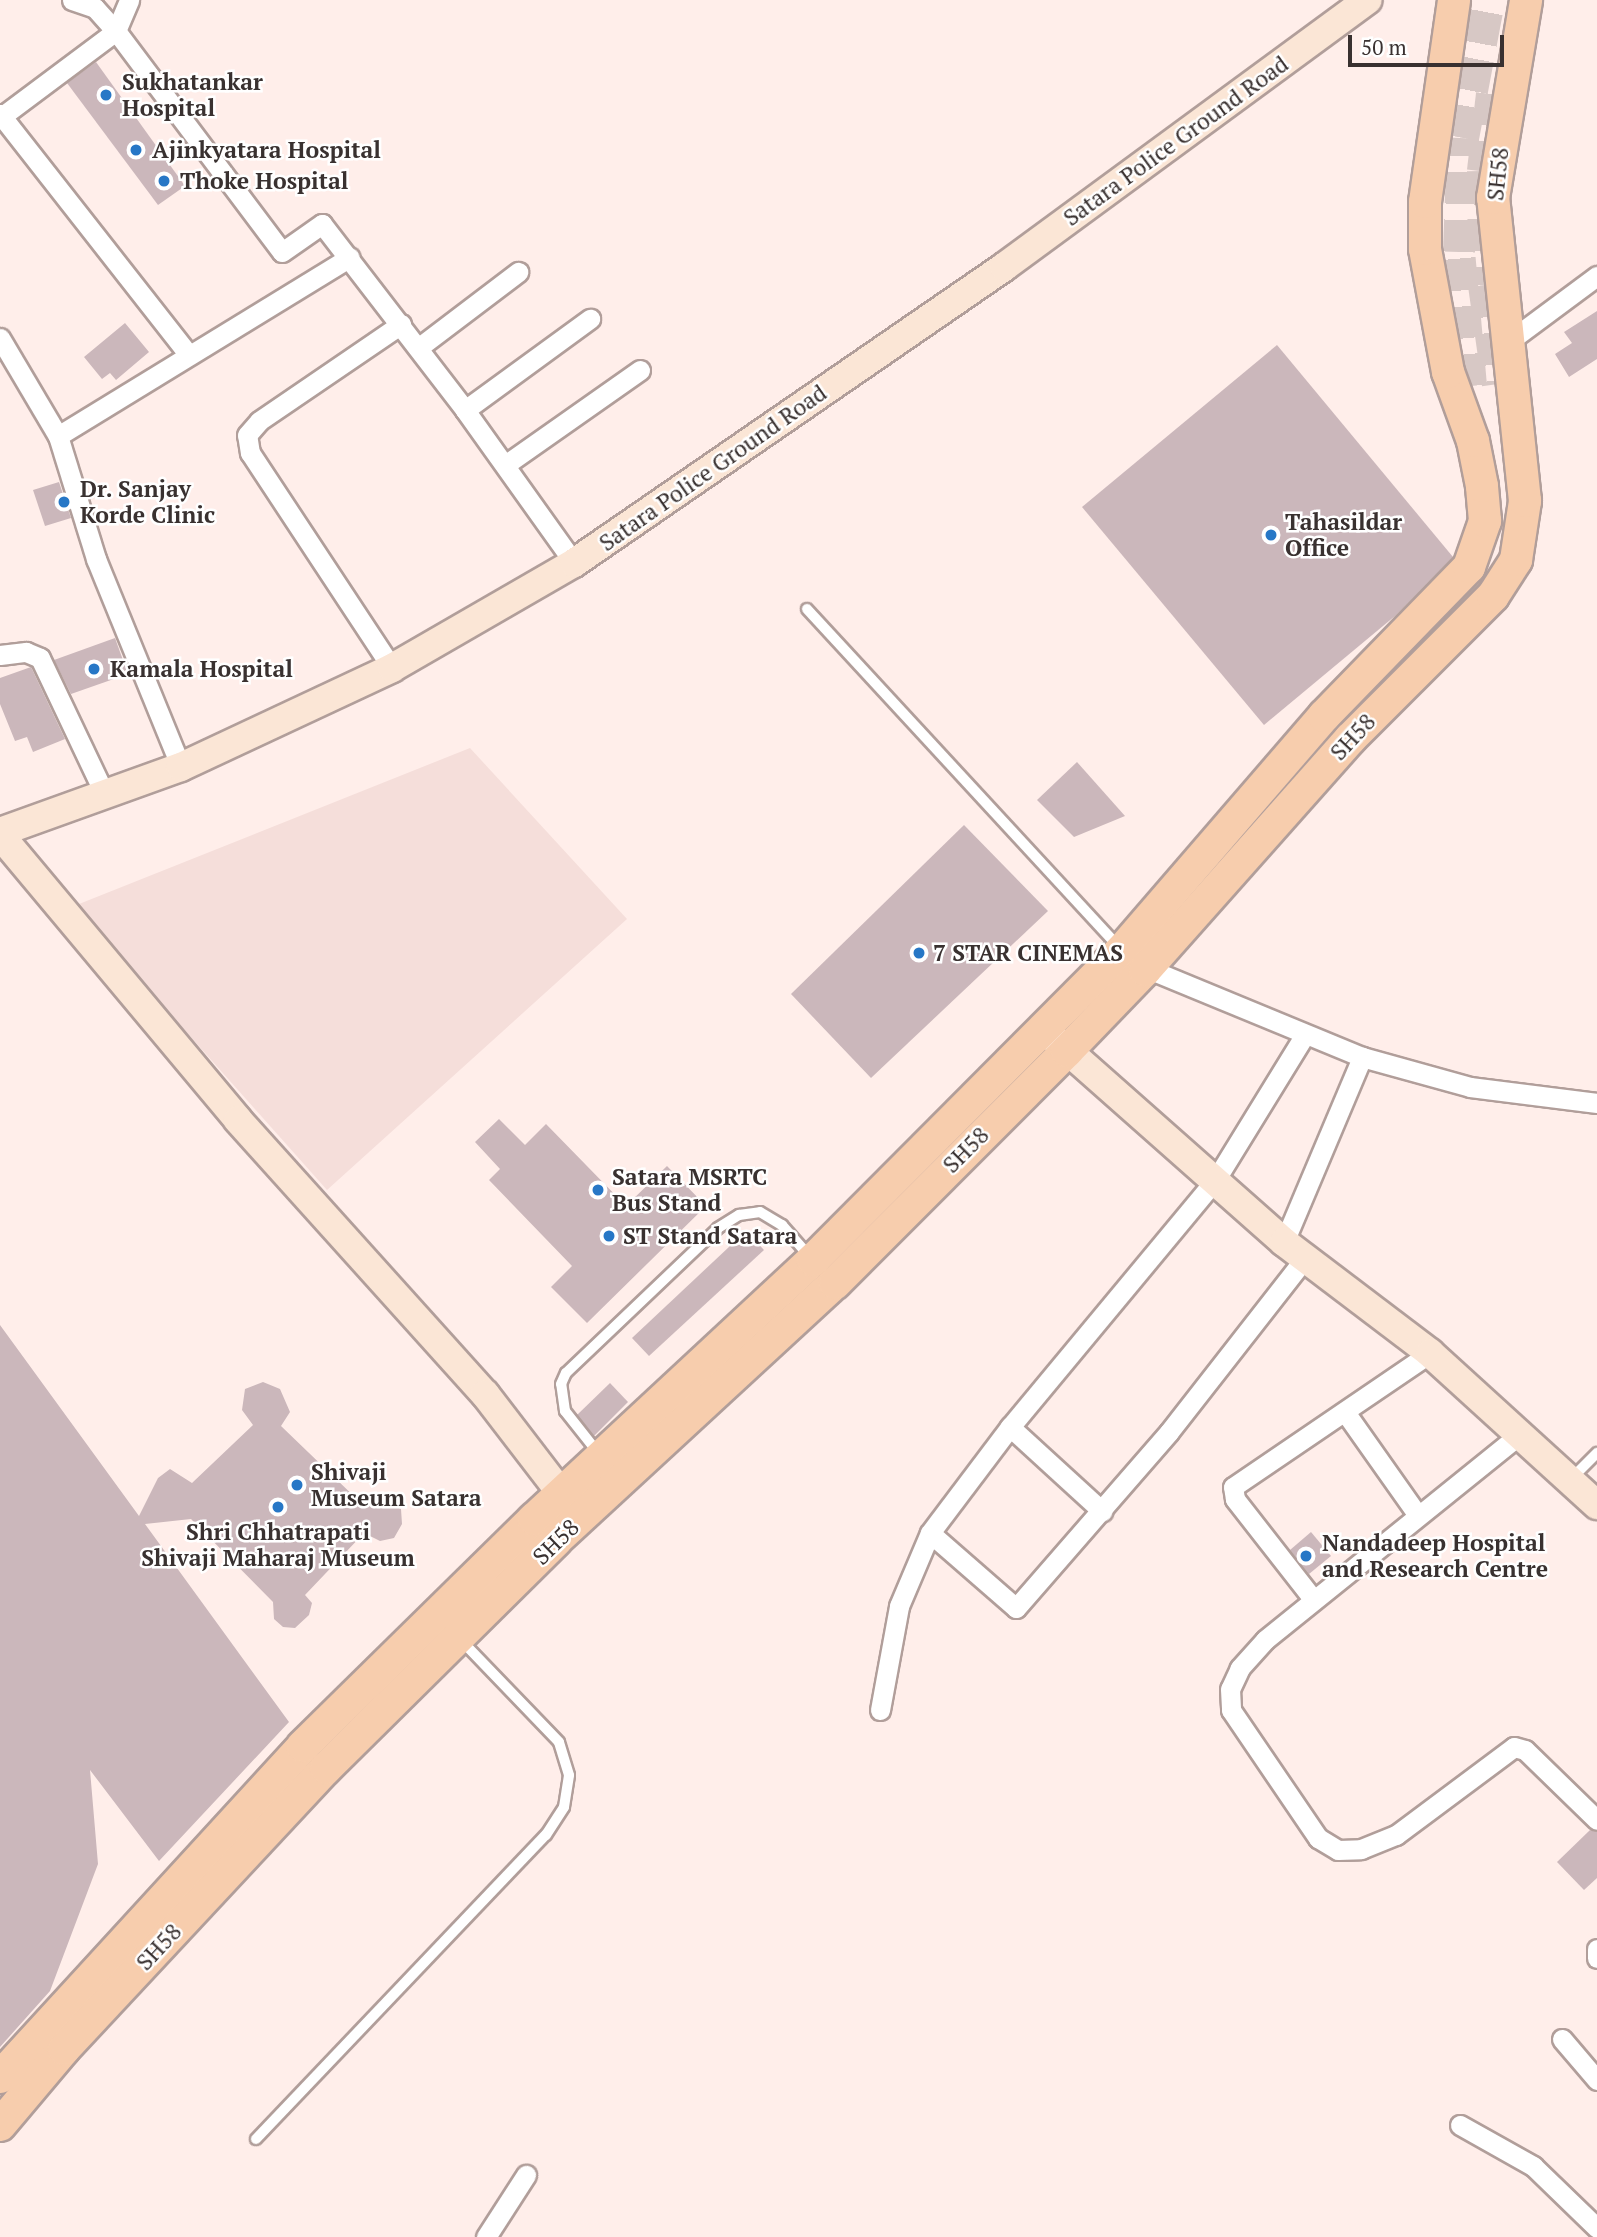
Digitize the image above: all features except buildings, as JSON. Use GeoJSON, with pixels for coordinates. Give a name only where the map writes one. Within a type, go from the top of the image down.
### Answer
{"type":"FeatureCollection","features":[{"type":"Feature","properties":{"kind":"main road","name":"Satara Police Ground Road"},"geometry":{"type":"LineString","coordinates":[[0,834],[181,767],[392,668],[574,564],[1004,267],[1368,0]]}},
{"type":"Feature","properties":{"kind":"main road","name":"SH58"},"geometry":{"type":"LineString","coordinates":[[824,1272],[1042,1028],[1122,950],[1324,716],[1461,578],[1479,550],[1485,521],[1473,441],[1448,372],[1425,249],[1425,202],[1454,0]]}},
{"type":"Feature","properties":{"kind":"main road","name":"SH58"},"geometry":{"type":"LineString","coordinates":[[0,2077],[217,1862],[458,1637],[612,1468],[1067,1051],[1145,970],[1350,739],[1493,596],[1517,559],[1524,501],[1493,198],[1526,0]]}},
{"type":"Feature","properties":{"kind":"main road"},"geometry":{"type":"LineString","coordinates":[[1473,441],[1484,385],[1524,501]]}},
{"type":"Feature","properties":{"kind":"main road"},"geometry":{"type":"LineString","coordinates":[[1393,647],[1417,672]]}},
{"type":"Feature","properties":{"kind":"main road"},"geometry":{"type":"LineString","coordinates":[[0,834],[238,1120],[485,1394],[561,1493]]}},
{"type":"Feature","properties":{"kind":"main road"},"geometry":{"type":"LineString","coordinates":[[1042,1028],[1294,1250],[1430,1353],[1597,1505]]}},
{"type":"Feature","properties":{"kind":"main road","name":"SH58"},"geometry":{"type":"LineString","coordinates":[[0,2126],[217,1862],[303,1746],[561,1493],[612,1468]]}},
{"type":"Feature","properties":{"kind":"street"},"geometry":{"type":"LineString","coordinates":[[72,0],[95,8],[116,31],[282,252],[322,224],[465,410],[574,564]]}},
{"type":"Feature","properties":{"kind":"street"},"geometry":{"type":"LineString","coordinates":[[129,0],[116,31],[2,114],[190,355]]}},
{"type":"Feature","properties":{"kind":"street"},"geometry":{"type":"LineString","coordinates":[[58,436],[350,257]]}},
{"type":"Feature","properties":{"kind":"street"},"geometry":{"type":"LineString","coordinates":[[418,348],[518,272]]}},
{"type":"Feature","properties":{"kind":"street"},"geometry":{"type":"LineString","coordinates":[[1508,342],[1597,276]]}},
{"type":"Feature","properties":{"kind":"street"},"geometry":{"type":"LineString","coordinates":[[465,410],[590,319]]}},
{"type":"Feature","properties":{"kind":"street"},"geometry":{"type":"LineString","coordinates":[[392,668],[250,453],[247,435],[259,421],[401,324]]}},
{"type":"Feature","properties":{"kind":"street"},"geometry":{"type":"LineString","coordinates":[[0,338],[58,436],[96,559],[181,767]]}},
{"type":"Feature","properties":{"kind":"street"},"geometry":{"type":"LineString","coordinates":[[505,465],[640,369]]}},
{"type":"Feature","properties":{"kind":"street"},"geometry":{"type":"LineString","coordinates":[[0,655],[26,652],[40,658],[105,794]]}},
{"type":"Feature","properties":{"kind":"street"},"geometry":{"type":"LineString","coordinates":[[1122,950],[1145,970],[1362,1057],[1470,1087],[1597,1103]]}},
{"type":"Feature","properties":{"kind":"street"},"geometry":{"type":"LineString","coordinates":[[880,1710],[898,1606],[930,1533],[1010,1427],[1216,1180],[1304,1036]]}},
{"type":"Feature","properties":{"kind":"street"},"geometry":{"type":"LineString","coordinates":[[930,1533],[1016,1608],[1102,1511],[1294,1250],[1362,1057]]}},
{"type":"Feature","properties":{"kind":"street"},"geometry":{"type":"LineString","coordinates":[[1313,1599],[1235,1499],[1233,1487],[1430,1353]]}},
{"type":"Feature","properties":{"kind":"street"},"geometry":{"type":"LineString","coordinates":[[1345,1412],[1417,1514]]}},
{"type":"Feature","properties":{"kind":"street"},"geometry":{"type":"LineString","coordinates":[[1010,1427],[1102,1511]]}},
{"type":"Feature","properties":{"kind":"street"},"geometry":{"type":"LineString","coordinates":[[1519,1435],[1417,1514],[1265,1640],[1240,1668],[1230,1689],[1231,1710],[1241,1730],[1318,1838],[1338,1850],[1350,1850],[1396,1835],[1427,1815],[1502,1752],[1514,1747],[1525,1750],[1597,1820]]}},
{"type":"Feature","properties":{"kind":"street"},"geometry":{"type":"LineString","coordinates":[[1597,1949],[1597,1958]]}},
{"type":"Feature","properties":{"kind":"street"},"geometry":{"type":"LineString","coordinates":[[1562,2039],[1597,2080]]}},
{"type":"Feature","properties":{"kind":"street"},"geometry":{"type":"LineString","coordinates":[[1460,2125],[1533,2166],[1597,2228]]}},
{"type":"Feature","properties":{"kind":"street"},"geometry":{"type":"LineString","coordinates":[[486,2237],[526,2175]]}},
{"type":"Feature","properties":{"kind":"lane"},"geometry":{"type":"LineString","coordinates":[[807,609],[1122,950]]}},
{"type":"Feature","properties":{"kind":"lane"},"geometry":{"type":"LineString","coordinates":[[612,1468],[565,1411],[561,1384],[566,1373],[718,1228],[739,1215],[761,1212],[782,1225],[824,1272]]}},
{"type":"Feature","properties":{"kind":"lane"},"geometry":{"type":"LineString","coordinates":[[1570,1480],[1597,1453]]}},
{"type":"Feature","properties":{"kind":"lane"},"geometry":{"type":"LineString","coordinates":[[256,2139],[546,1835],[564,1807],[569,1775],[559,1742],[458,1637]]}},
{"type":"Feature","properties":{"kind":"shaded area"},"geometry":{"type":"Polygon","coordinates":[[[470,748],[627,919],[327,1190],[74,906],[470,748]]]}},
{"type":"Feature","properties":{"kind":"tunnel"},"geometry":{"type":"LineString","coordinates":[[1471,386],[1459,252],[1463,138],[1489,0]]}},
{"type":"Feature","properties":{"kind":"tunnel"},"geometry":{"type":"LineString","coordinates":[[1492,94],[1483,171],[1484,285],[1498,384]]}},
{"type":"Feature","properties":{"kind":"place","name":"Sukhatankar Hospital"},"geometry":{"type":"Point","coordinates":[106,95]}},
{"type":"Feature","properties":{"kind":"place","name":"Ajinkyatara Hospital"},"geometry":{"type":"Point","coordinates":[136,150]}},
{"type":"Feature","properties":{"kind":"place","name":"Thoke Hospital"},"geometry":{"type":"Point","coordinates":[164,181]}},
{"type":"Feature","properties":{"kind":"place","name":"Dr. Sanjay Korde Clinic"},"geometry":{"type":"Point","coordinates":[64,502]}},
{"type":"Feature","properties":{"kind":"place","name":"Tahasildar Office"},"geometry":{"type":"Point","coordinates":[1271,535]}},
{"type":"Feature","properties":{"kind":"place","name":"Kamala Hospital"},"geometry":{"type":"Point","coordinates":[94,669]}},
{"type":"Feature","properties":{"kind":"place","name":"7 STAR CINEMAS"},"geometry":{"type":"Point","coordinates":[919,953]}},
{"type":"Feature","properties":{"kind":"place","name":"Satara MSRTC Bus Stand"},"geometry":{"type":"Point","coordinates":[598,1190]}},
{"type":"Feature","properties":{"kind":"place","name":"ST Stand Satara"},"geometry":{"type":"Point","coordinates":[609,1236]}},
{"type":"Feature","properties":{"kind":"place","name":"Shivaji Museum Satara"},"geometry":{"type":"Point","coordinates":[297,1485]}},
{"type":"Feature","properties":{"kind":"place","name":"Shri Chhatrapati Shivaji Maharaj Museum"},"geometry":{"type":"Point","coordinates":[278,1507]}},
{"type":"Feature","properties":{"kind":"place","name":"Nandadeep Hospital and Research Centre"},"geometry":{"type":"Point","coordinates":[1306,1556]}}]}
